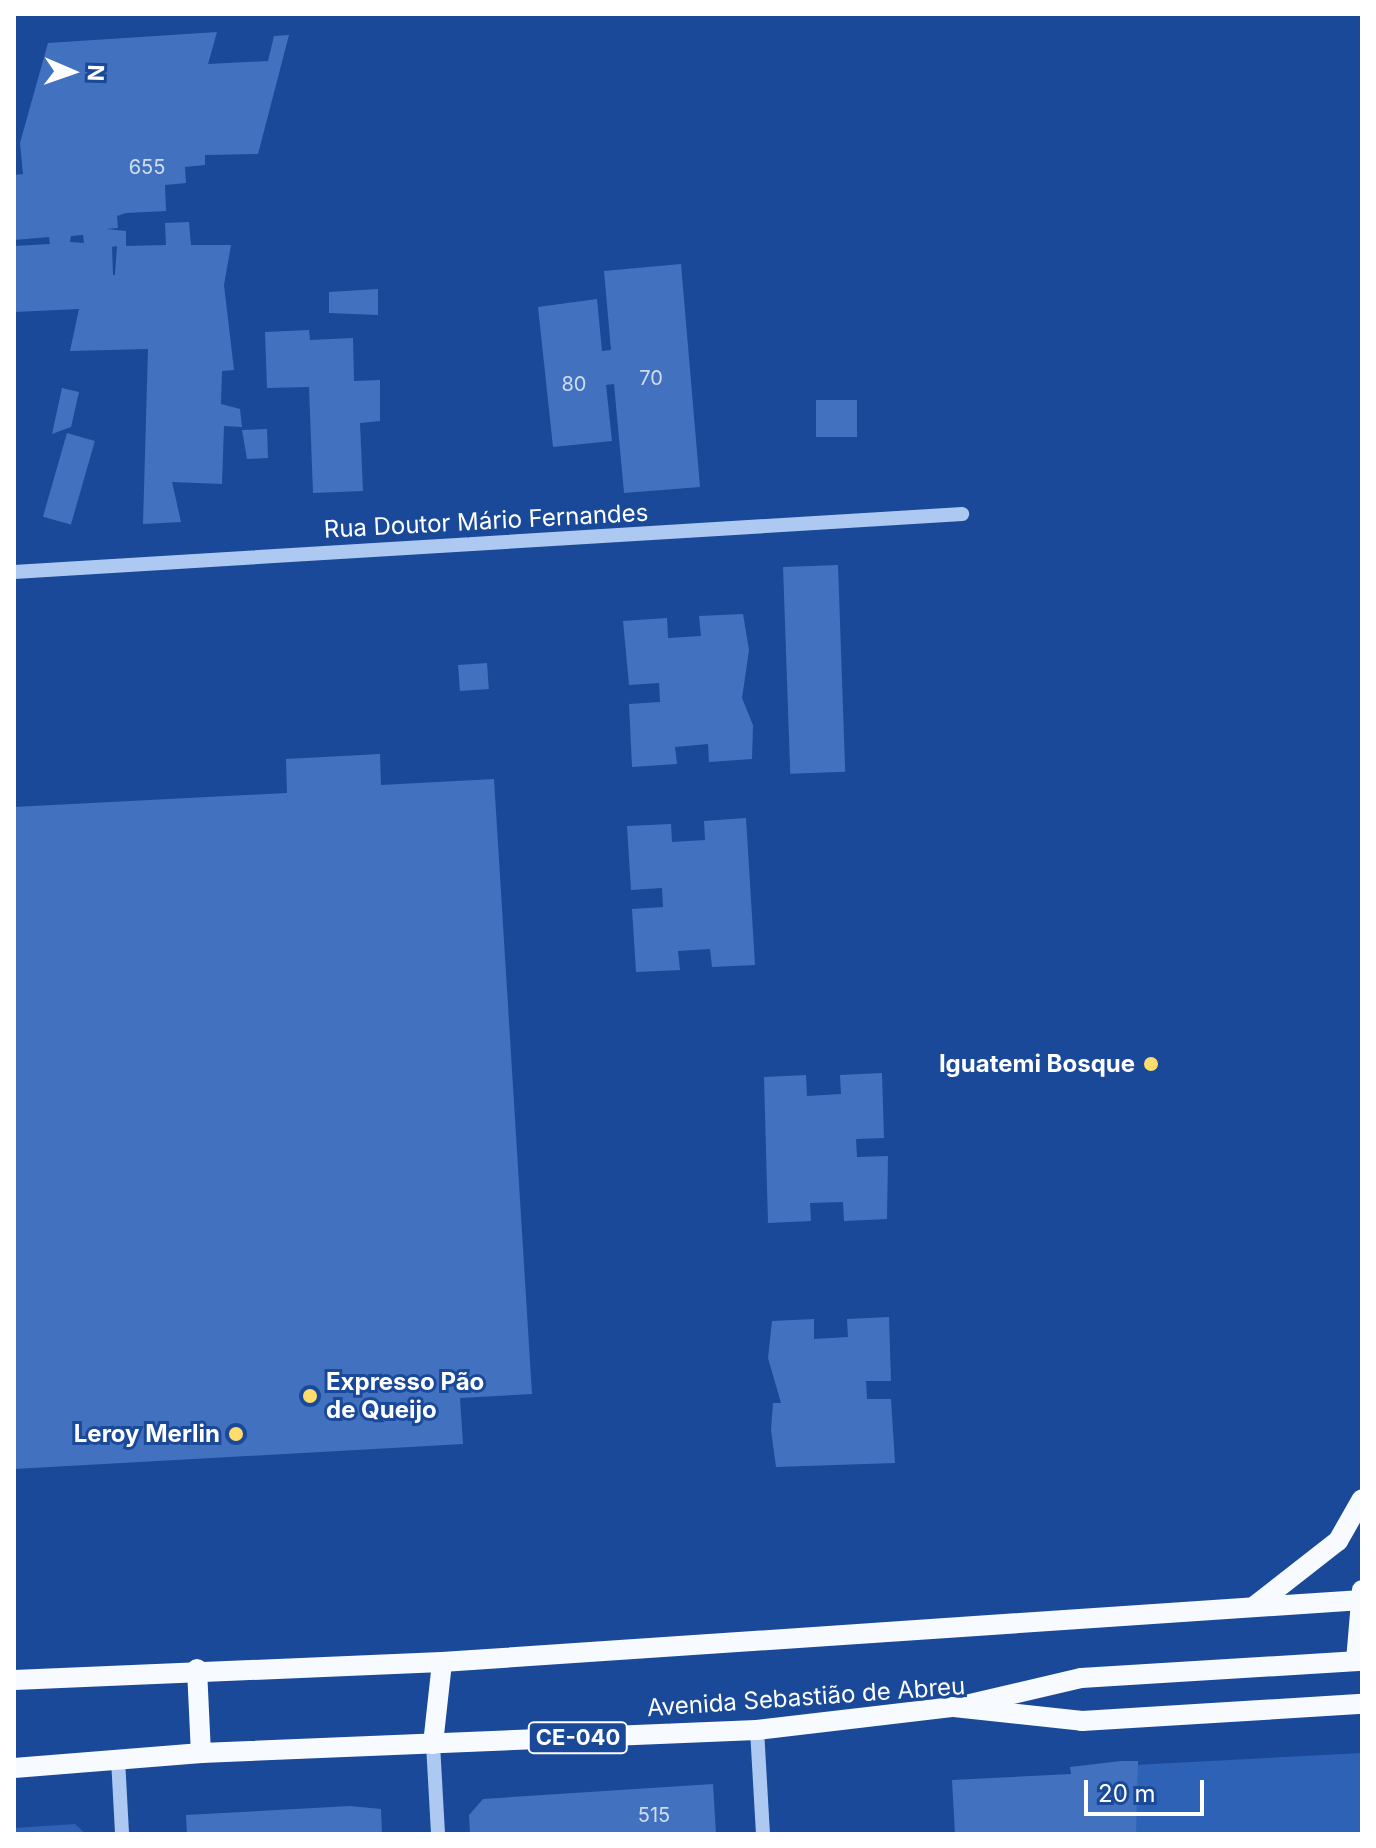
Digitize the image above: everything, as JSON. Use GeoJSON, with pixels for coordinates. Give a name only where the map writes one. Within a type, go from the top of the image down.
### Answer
{"type":"FeatureCollection","features":[{"type":"Feature","properties":{"kind":"main road"},"geometry":{"type":"LineString","coordinates":[[1256,1605],[1338,1541],[1362,1499]]}},
{"type":"Feature","properties":{"kind":"main road"},"geometry":{"type":"LineString","coordinates":[[14,1680],[197,1669],[442,1662],[1361,1596],[1359,1661],[1081,1678],[954,1707]]}},
{"type":"Feature","properties":{"kind":"main road"},"geometry":{"type":"LineString","coordinates":[[433,1744],[442,1662]]}},
{"type":"Feature","properties":{"kind":"main road"},"geometry":{"type":"LineString","coordinates":[[197,1669],[201,1753]]}},
{"type":"Feature","properties":{"kind":"main road","name":"Avenida Sebastião de Abreu"},"geometry":{"type":"LineString","coordinates":[[14,1768],[201,1753],[757,1730],[954,1707],[1082,1721],[1362,1704]]}},
{"type":"Feature","properties":{"kind":"street","name":"Rua Doutor Mário Fernandes"},"geometry":{"type":"LineString","coordinates":[[14,572],[962,514]]}},
{"type":"Feature","properties":{"kind":"street"},"geometry":{"type":"LineString","coordinates":[[757,1730],[763,1834]]}},
{"type":"Feature","properties":{"kind":"street"},"geometry":{"type":"LineString","coordinates":[[433,1744],[438,1834]]}},
{"type":"Feature","properties":{"kind":"street"},"geometry":{"type":"LineString","coordinates":[[118,1759],[122,1834]]}},
{"type":"Feature","properties":{"kind":"shaded area"},"geometry":{"type":"Polygon","coordinates":[[[1362,1753],[1362,1834],[1134,1834],[1134,1765],[1362,1753]]]}},
{"type":"Feature","properties":{"kind":"shaded area"},"geometry":{"type":"Polygon","coordinates":[[[75,1824],[86,1834],[14,1834],[14,1828],[75,1824]]]}},
{"type":"Feature","properties":{"kind":"building"},"geometry":{"type":"Polygon","coordinates":[[[217,32],[208,64],[268,61],[274,36],[289,35],[258,154],[205,155],[205,165],[185,167],[186,183],[165,185],[166,211],[126,213],[117,216],[118,228],[106,229],[126,231],[126,246],[166,245],[165,223],[189,222],[191,245],[231,245],[224,285],[234,370],[222,371],[221,404],[240,409],[242,427],[224,426],[222,484],[172,482],[181,522],[143,524],[148,349],[70,351],[79,309],[14,312],[14,246],[50,244],[49,237],[14,240],[14,175],[23,174],[20,143],[48,43],[217,32]],[[83,235],[71,236],[70,242],[84,243],[83,235]],[[117,246],[112,247],[113,275],[115,275],[117,246]]]}},
{"type":"Feature","properties":{"kind":"building"},"geometry":{"type":"Polygon","coordinates":[[[681,264],[700,487],[624,493],[614,384],[606,385],[612,441],[553,447],[538,307],[597,299],[602,351],[611,350],[604,271],[681,264]]]}},
{"type":"Feature","properties":{"kind":"building"},"geometry":{"type":"Polygon","coordinates":[[[378,289],[378,315],[329,313],[329,292],[378,289]]]}},
{"type":"Feature","properties":{"kind":"building"},"geometry":{"type":"Polygon","coordinates":[[[309,330],[310,340],[353,338],[354,381],[380,380],[380,421],[360,423],[363,491],[313,493],[309,387],[267,388],[265,332],[309,330]]]}},
{"type":"Feature","properties":{"kind":"building"},"geometry":{"type":"Polygon","coordinates":[[[62,388],[79,392],[71,427],[52,434],[62,388]]]}},
{"type":"Feature","properties":{"kind":"building"},"geometry":{"type":"Polygon","coordinates":[[[816,400],[857,400],[857,437],[816,437],[816,400]]]}},
{"type":"Feature","properties":{"kind":"building"},"geometry":{"type":"Polygon","coordinates":[[[267,429],[268,458],[247,459],[242,430],[267,429]]]}},
{"type":"Feature","properties":{"kind":"building"},"geometry":{"type":"Polygon","coordinates":[[[67,433],[95,441],[71,525],[43,517],[67,433]]]}},
{"type":"Feature","properties":{"kind":"building"},"geometry":{"type":"Polygon","coordinates":[[[838,565],[845,772],[790,774],[783,567],[838,565]]]}},
{"type":"Feature","properties":{"kind":"building"},"geometry":{"type":"Polygon","coordinates":[[[743,614],[749,650],[742,698],[753,725],[752,759],[709,762],[708,744],[675,747],[677,764],[632,767],[629,704],[660,702],[659,683],[629,685],[623,621],[667,618],[668,638],[701,636],[699,616],[743,614]]]}},
{"type":"Feature","properties":{"kind":"building"},"geometry":{"type":"Polygon","coordinates":[[[487,663],[489,689],[460,691],[458,665],[487,663]]]}},
{"type":"Feature","properties":{"kind":"building"},"geometry":{"type":"Polygon","coordinates":[[[380,754],[381,785],[494,779],[532,1394],[460,1398],[463,1444],[14,1469],[14,807],[287,793],[286,759],[380,754]]]}},
{"type":"Feature","properties":{"kind":"building"},"geometry":{"type":"Polygon","coordinates":[[[746,818],[755,965],[712,967],[710,949],[678,951],[680,970],[636,972],[632,909],[663,907],[662,888],[631,890],[627,826],[671,824],[672,842],[705,840],[704,821],[746,818]]]}},
{"type":"Feature","properties":{"kind":"building"},"geometry":{"type":"Polygon","coordinates":[[[882,1073],[884,1138],[856,1139],[857,1157],[888,1156],[887,1219],[844,1221],[843,1202],[810,1203],[811,1221],[768,1223],[764,1077],[806,1075],[807,1096],[841,1094],[840,1075],[882,1073]]]}},
{"type":"Feature","properties":{"kind":"building"},"geometry":{"type":"Polygon","coordinates":[[[889,1317],[891,1381],[866,1381],[867,1399],[891,1399],[895,1463],[776,1467],[771,1430],[773,1403],[781,1403],[768,1358],[772,1321],[814,1319],[814,1339],[848,1337],[847,1319],[889,1317]]]}},
{"type":"Feature","properties":{"kind":"building"},"geometry":{"type":"Polygon","coordinates":[[[1138,1761],[1136,1834],[955,1834],[952,1780],[1071,1774],[1070,1767],[1138,1761]]]}},
{"type":"Feature","properties":{"kind":"building"},"geometry":{"type":"Polygon","coordinates":[[[713,1784],[716,1834],[470,1834],[469,1815],[483,1799],[713,1784]]]}},
{"type":"Feature","properties":{"kind":"building"},"geometry":{"type":"Polygon","coordinates":[[[350,1806],[381,1809],[382,1834],[187,1834],[186,1815],[350,1806]]]}},
{"type":"Feature","properties":{"kind":"place","name":"Iguatemi Bosque"},"geometry":{"type":"Point","coordinates":[1151,1064]}},
{"type":"Feature","properties":{"kind":"place","name":"Expresso Pão de Queijo"},"geometry":{"type":"Point","coordinates":[310,1396]}},
{"type":"Feature","properties":{"kind":"place","name":"Leroy Merlin"},"geometry":{"type":"Point","coordinates":[236,1434]}}]}
